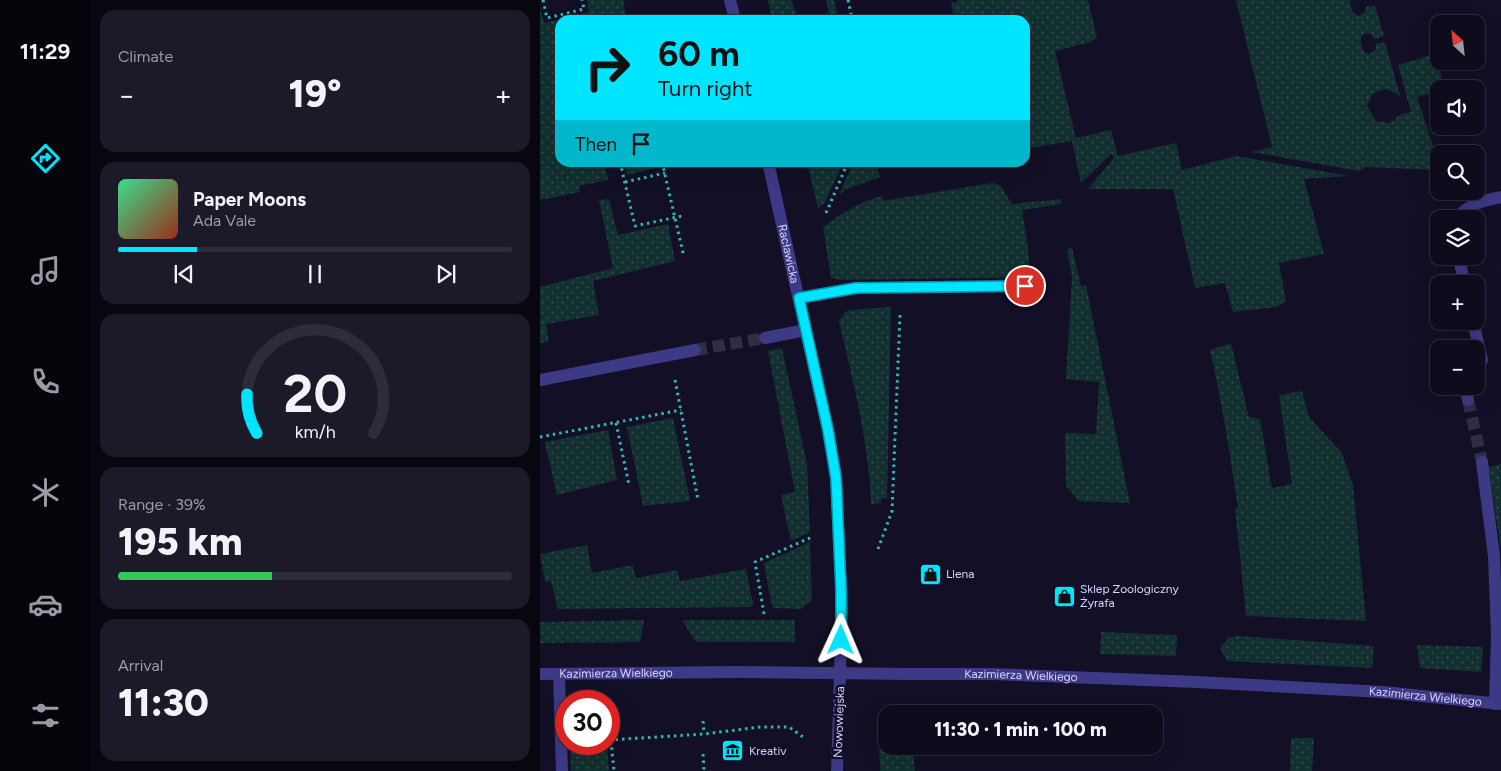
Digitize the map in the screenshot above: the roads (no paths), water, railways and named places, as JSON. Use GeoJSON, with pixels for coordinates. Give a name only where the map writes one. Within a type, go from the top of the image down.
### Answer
{"type":"FeatureCollection","features":[{"type":"Feature","properties":{"kind":"street"},"geometry":{"type":"LineString","coordinates":[[730,0],[734,15]]}},
{"type":"Feature","properties":{"kind":"street","name":"Racławicka"},"geometry":{"type":"LineString","coordinates":[[769,167],[828,430],[836,478],[842,607],[840,673]]}},
{"type":"Feature","properties":{"kind":"street"},"geometry":{"type":"LineString","coordinates":[[1465,210],[1478,202],[1501,197]]}},
{"type":"Feature","properties":{"kind":"street"},"geometry":{"type":"LineString","coordinates":[[799,298],[856,288],[1025,286]]}},
{"type":"Feature","properties":{"kind":"street"},"geometry":{"type":"LineString","coordinates":[[765,338],[806,330]]}},
{"type":"Feature","properties":{"kind":"street"},"geometry":{"type":"LineString","coordinates":[[540,380],[695,350]]}},
{"type":"Feature","properties":{"kind":"street"},"geometry":{"type":"LineString","coordinates":[[1467,395],[1468,400]]}},
{"type":"Feature","properties":{"kind":"street"},"geometry":{"type":"LineString","coordinates":[[1482,462],[1494,556],[1498,636],[1498,704]]}},
{"type":"Feature","properties":{"kind":"street","name":"Kazimierza Wielkiego"},"geometry":{"type":"LineString","coordinates":[[540,674],[737,672],[992,674],[1383,692],[1498,704]]}},
{"type":"Feature","properties":{"kind":"street","name":"Nowowiejska"},"geometry":{"type":"LineString","coordinates":[[837,771],[840,673]]}},
{"type":"Feature","properties":{"kind":"street"},"geometry":{"type":"LineString","coordinates":[[559,674],[562,771]]}},
{"type":"Feature","properties":{"kind":"tunnel"},"geometry":{"type":"LineString","coordinates":[[695,350],[765,338]]}},
{"type":"Feature","properties":{"kind":"tunnel"},"geometry":{"type":"LineString","coordinates":[[1468,400],[1482,462]]}},
{"type":"Feature","properties":{"kind":"place","name":"Llena"},"geometry":{"type":"Point","coordinates":[930,574]}},
{"type":"Feature","properties":{"kind":"place","name":"Sklep Zoologiczny Żyrafa"},"geometry":{"type":"Point","coordinates":[1064,596]}},
{"type":"Feature","properties":{"kind":"place","name":"Kreativ"},"geometry":{"type":"Point","coordinates":[733,751]}}]}
